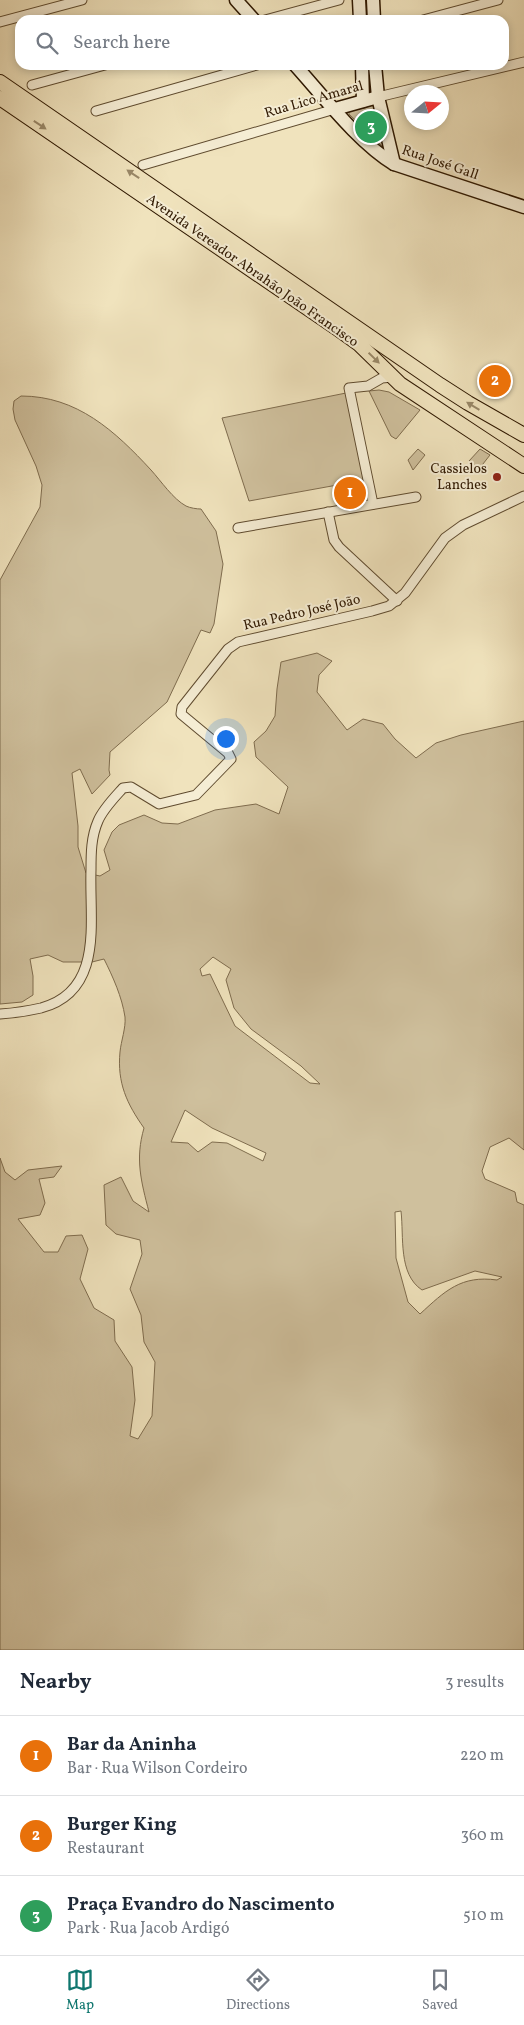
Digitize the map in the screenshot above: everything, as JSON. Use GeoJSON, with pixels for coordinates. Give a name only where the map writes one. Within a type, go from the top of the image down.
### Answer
{"type":"FeatureCollection","features":[{"type":"Feature","properties":{"kind":"main road"},"geometry":{"type":"LineString","coordinates":[[236,0],[250,15]]}},
{"type":"Feature","properties":{"kind":"main road"},"geometry":{"type":"LineString","coordinates":[[359,0],[360,15]]}},
{"type":"Feature","properties":{"kind":"main road"},"geometry":{"type":"LineString","coordinates":[[373,0],[374,15]]}},
{"type":"Feature","properties":{"kind":"main road","name":"Rua José Gall"},"geometry":{"type":"LineString","coordinates":[[300,70],[374,151],[394,164],[524,207]]}},
{"type":"Feature","properties":{"kind":"main road"},"geometry":{"type":"LineString","coordinates":[[362,70],[362,101]]}},
{"type":"Feature","properties":{"kind":"main road"},"geometry":{"type":"LineString","coordinates":[[375,70],[378,97],[394,164]]}},
{"type":"Feature","properties":{"kind":"main road","name":"Avenida Vereador Abrahão João Francisco"},"geometry":{"type":"LineString","coordinates":[[0,82],[463,400],[524,435]]}},
{"type":"Feature","properties":{"kind":"main road","name":"Rua Lico Amaral"},"geometry":{"type":"LineString","coordinates":[[335,109],[378,97]]}},
{"type":"Feature","properties":{"kind":"main road","name":"Avenida Vereador Abrahão João Francisco"},"geometry":{"type":"LineString","coordinates":[[0,98],[338,329],[359,344],[392,377],[406,388],[524,466]]}},
{"type":"Feature","properties":{"kind":"main road"},"geometry":{"type":"LineString","coordinates":[[392,377],[419,369]]}},
{"type":"Feature","properties":{"kind":"street"},"geometry":{"type":"LineString","coordinates":[[26,15],[82,0]]}},
{"type":"Feature","properties":{"kind":"street"},"geometry":{"type":"LineString","coordinates":[[284,15],[339,0]]}},
{"type":"Feature","properties":{"kind":"street"},"geometry":{"type":"LineString","coordinates":[[442,15],[498,0]]}},
{"type":"Feature","properties":{"kind":"street"},"geometry":{"type":"LineString","coordinates":[[0,22],[15,18]]}},
{"type":"Feature","properties":{"kind":"street","name":"Rua Lico Amaral"},"geometry":{"type":"LineString","coordinates":[[509,66],[524,62]]}},
{"type":"Feature","properties":{"kind":"street"},"geometry":{"type":"LineString","coordinates":[[32,85],[87,70]]}},
{"type":"Feature","properties":{"kind":"street"},"geometry":{"type":"LineString","coordinates":[[96,110],[239,70]]}},
{"type":"Feature","properties":{"kind":"street","name":"Rua Lico Amaral"},"geometry":{"type":"LineString","coordinates":[[378,97],[491,70]]}},
{"type":"Feature","properties":{"kind":"street","name":"Rua Lico Amaral"},"geometry":{"type":"LineString","coordinates":[[143,165],[335,109]]}},
{"type":"Feature","properties":{"kind":"street"},"geometry":{"type":"LineString","coordinates":[[374,504],[349,388],[368,386],[382,378],[392,377]]}},
{"type":"Feature","properties":{"kind":"street","name":"Rua Pedro José João"},"geometry":{"type":"LineString","coordinates":[[0,1014],[42,1008],[57,1001],[67,994],[84,974],[90,955],[90,882],[93,838],[102,814],[123,788],[131,787],[154,802],[163,804],[196,795],[231,759],[228,754],[181,714],[180,711],[228,649],[238,642],[389,606],[405,593],[445,538],[463,525],[524,496]]}},
{"type":"Feature","properties":{"kind":"street"},"geometry":{"type":"LineString","coordinates":[[238,528],[416,497]]}},
{"type":"Feature","properties":{"kind":"street"},"geometry":{"type":"LineString","coordinates":[[328,512],[334,540],[339,547],[397,601]]}},
{"type":"Feature","properties":{"kind":"shaded area"},"geometry":{"type":"Polygon","coordinates":[[[374,103],[384,148],[349,114],[349,111],[374,103]]]}},
{"type":"Feature","properties":{"kind":"shaded area"},"geometry":{"type":"Polygon","coordinates":[[[369,391],[389,392],[420,410],[396,439],[391,436],[369,391]]]}},
{"type":"Feature","properties":{"kind":"shaded area"},"geometry":{"type":"Polygon","coordinates":[[[346,393],[365,480],[249,501],[222,418],[346,393]]]}},
{"type":"Feature","properties":{"kind":"shaded area"},"geometry":{"type":"Polygon","coordinates":[[[21,396],[60,402],[94,418],[109,429],[151,470],[176,499],[188,507],[201,509],[216,531],[223,564],[214,624],[210,633],[201,630],[167,702],[110,752],[110,775],[92,794],[80,769],[72,773],[78,826],[78,847],[86,873],[100,876],[110,870],[104,850],[112,832],[119,825],[144,815],[162,823],[178,824],[215,810],[256,804],[279,814],[288,787],[256,757],[254,742],[266,731],[275,716],[281,662],[317,653],[332,661],[319,675],[317,692],[347,730],[363,719],[383,724],[395,739],[416,758],[436,743],[461,735],[524,721],[524,1150],[509,1138],[490,1147],[482,1171],[485,1179],[515,1192],[517,1202],[524,1205],[524,1650],[0,1650],[0,1158],[5,1172],[15,1180],[28,1170],[62,1166],[54,1177],[39,1179],[45,1203],[40,1215],[18,1219],[44,1252],[58,1252],[66,1236],[82,1235],[88,1249],[80,1279],[94,1308],[114,1320],[115,1341],[132,1367],[135,1400],[130,1436],[138,1439],[152,1416],[155,1362],[144,1342],[141,1315],[130,1289],[142,1254],[140,1240],[116,1234],[106,1225],[104,1185],[121,1177],[133,1201],[149,1212],[140,1170],[141,1139],[144,1128],[124,1093],[120,1074],[119,1063],[125,1017],[114,980],[104,959],[92,962],[63,962],[48,955],[30,959],[33,976],[33,995],[22,1002],[0,1004],[0,580],[40,507],[42,485],[36,466],[15,420],[14,401],[21,396]],[[213,957],[200,969],[202,976],[210,974],[235,1026],[310,1083],[320,1084],[301,1066],[251,1029],[234,1008],[226,980],[231,969],[213,957]],[[185,1110],[171,1142],[188,1143],[198,1152],[212,1142],[227,1143],[263,1161],[266,1153],[212,1128],[185,1110]],[[401,1211],[395,1212],[396,1258],[408,1302],[420,1314],[454,1286],[473,1280],[497,1280],[502,1277],[475,1271],[422,1290],[409,1275],[404,1254],[401,1211]]]}},
{"type":"Feature","properties":{"kind":"shaded area"},"geometry":{"type":"Polygon","coordinates":[[[418,449],[425,455],[413,470],[408,460],[418,449]]]}},
{"type":"Feature","properties":{"kind":"shaded area"},"geometry":{"type":"Polygon","coordinates":[[[480,449],[490,455],[479,469],[469,461],[480,449]]]}},
{"type":"Feature","properties":{"kind":"place","name":"Praça Evandro do Nascimento"},"geometry":{"type":"Point","coordinates":[371,127]}},
{"type":"Feature","properties":{"kind":"place","name":"Burger King"},"geometry":{"type":"Point","coordinates":[495,381]}},
{"type":"Feature","properties":{"kind":"place","name":"Cassielos Lanches"},"geometry":{"type":"Point","coordinates":[497,477]}},
{"type":"Feature","properties":{"kind":"place","name":"Bar da Aninha"},"geometry":{"type":"Point","coordinates":[350,493]}}]}
